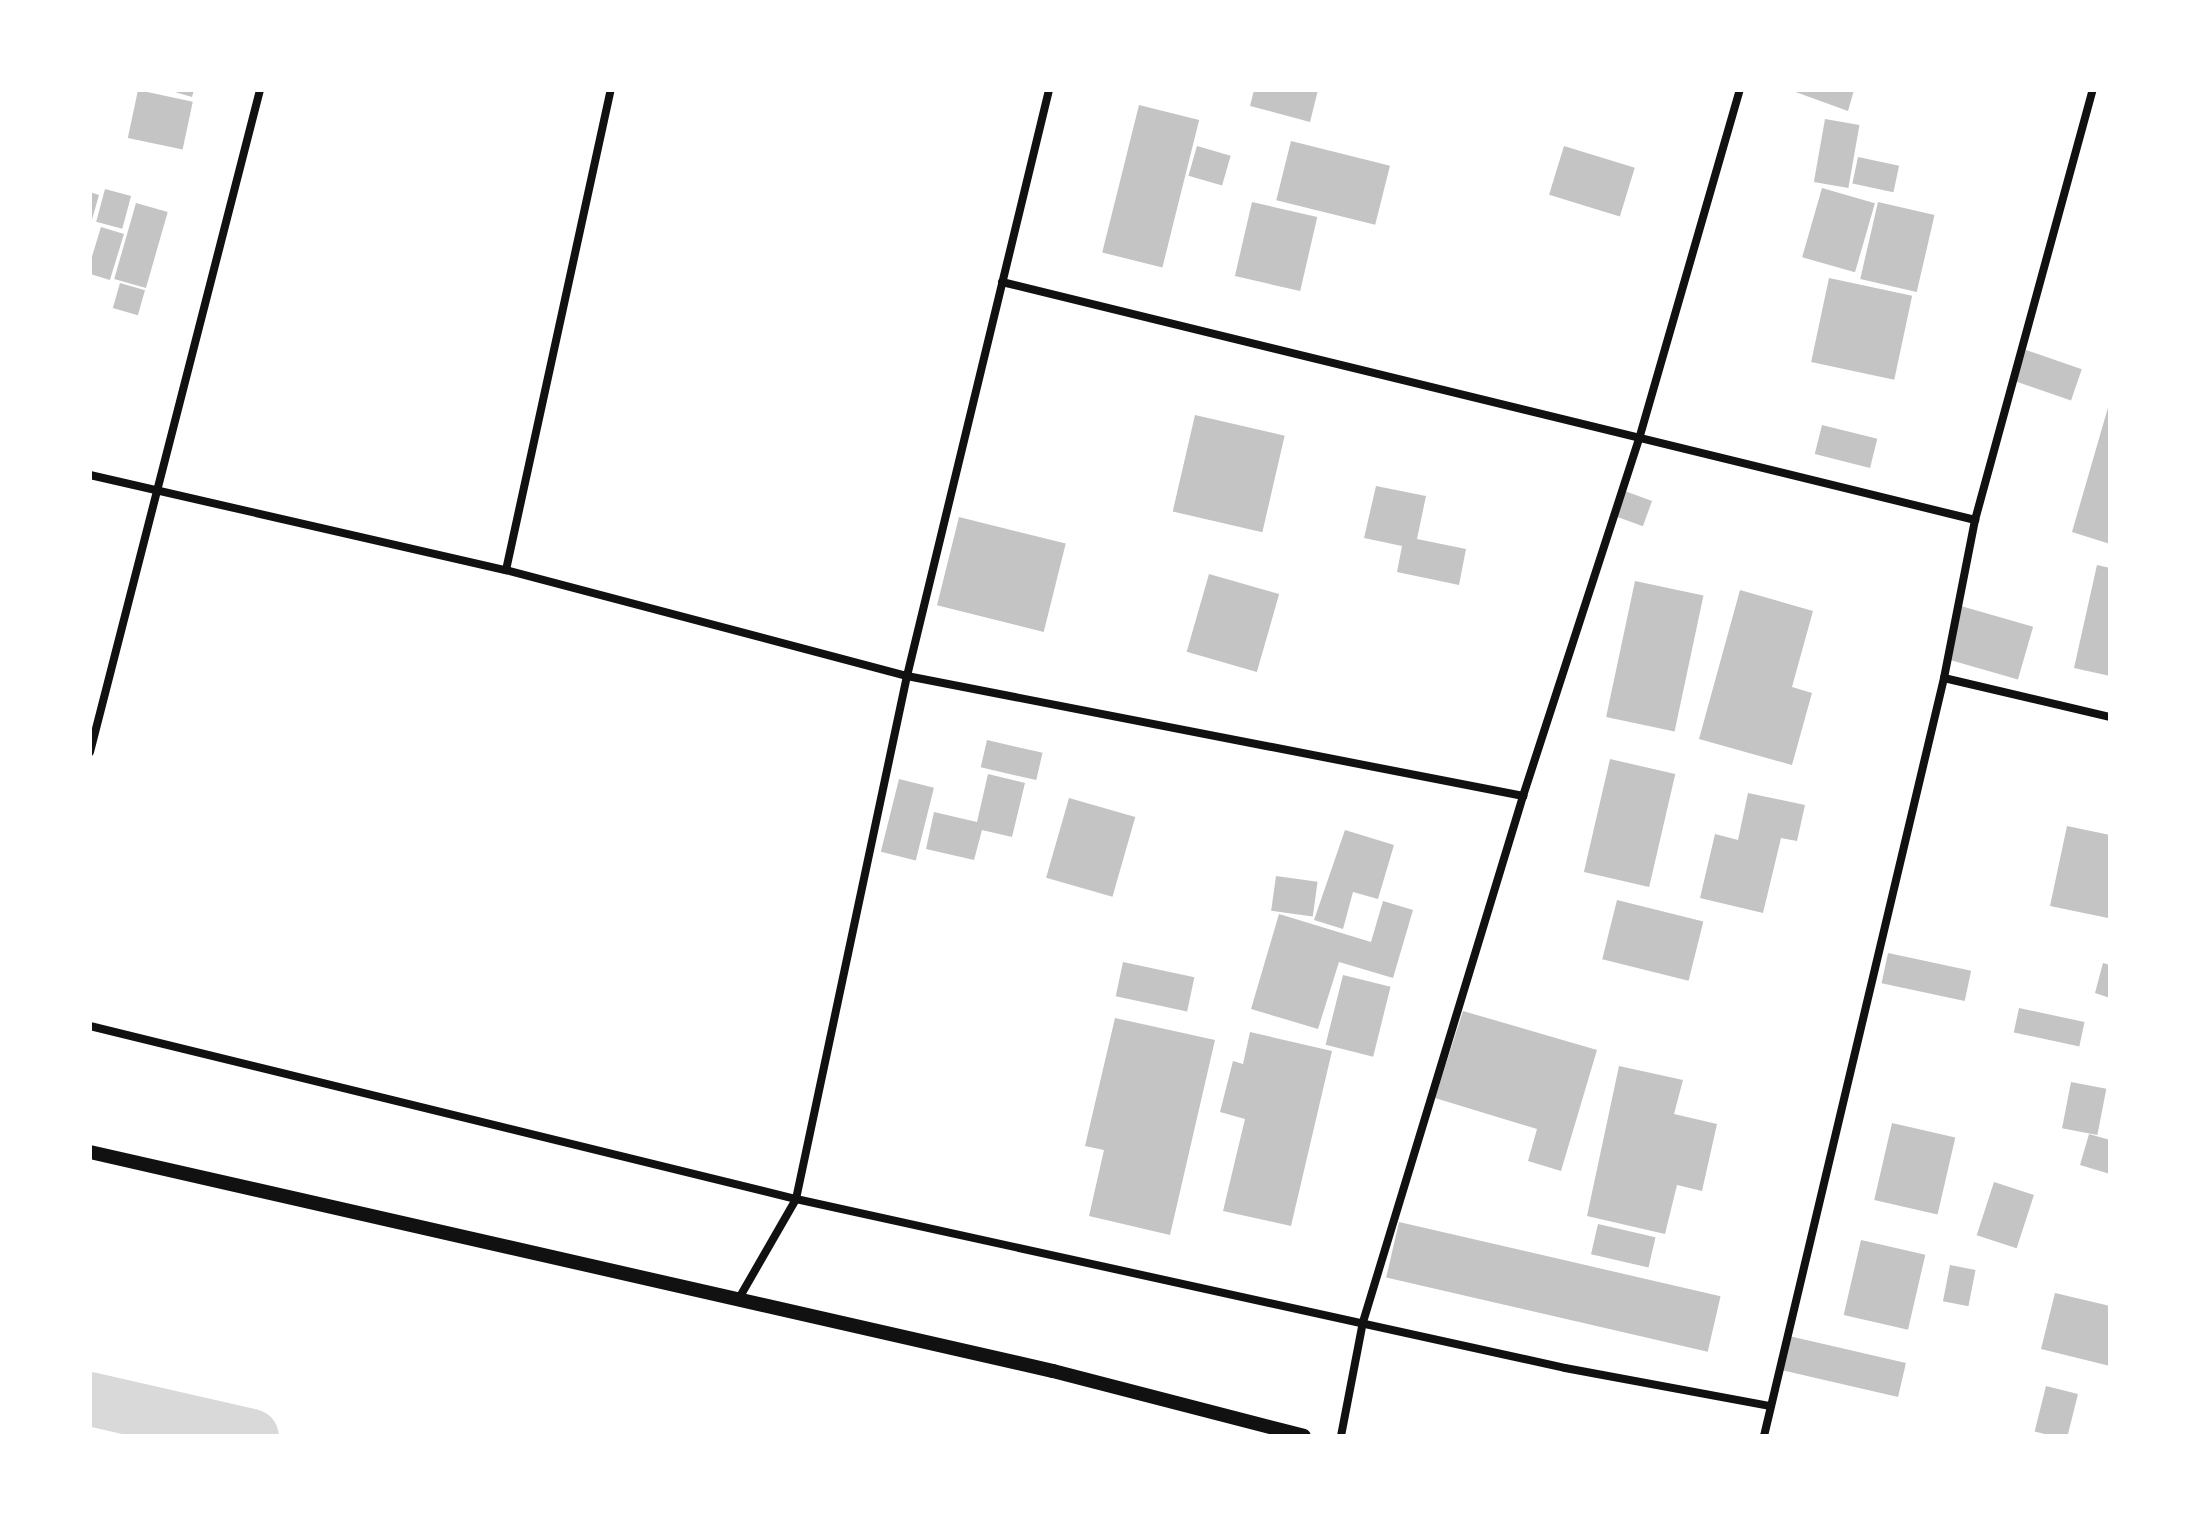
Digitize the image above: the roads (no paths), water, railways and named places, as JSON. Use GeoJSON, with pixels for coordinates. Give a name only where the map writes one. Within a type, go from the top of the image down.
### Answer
{"type":"FeatureCollection","features":[{"type":"Feature","properties":{"kind":"street"},"geometry":{"type":"LineString","coordinates":[[90,752],[260,90]]}},
{"type":"Feature","properties":{"kind":"street"},"geometry":{"type":"LineString","coordinates":[[506,570],[611,90]]}},
{"type":"Feature","properties":{"kind":"street"},"geometry":{"type":"LineString","coordinates":[[738,1300],[796,1199],[907,676],[1049,90]]}},
{"type":"Feature","properties":{"kind":"street"},"geometry":{"type":"LineString","coordinates":[[1341,1436],[1363,1322],[1523,796],[1639,439],[1740,90]]}},
{"type":"Feature","properties":{"kind":"street"},"geometry":{"type":"LineString","coordinates":[[1764,1436],[1944,678],[1975,520],[2093,90]]}},
{"type":"Feature","properties":{"kind":"street"},"geometry":{"type":"LineString","coordinates":[[1002,282],[1975,520]]}},
{"type":"Feature","properties":{"kind":"street"},"geometry":{"type":"LineString","coordinates":[[90,475],[506,570],[907,676],[1523,796]]}},
{"type":"Feature","properties":{"kind":"street"},"geometry":{"type":"LineString","coordinates":[[1944,678],[2110,717]]}},
{"type":"Feature","properties":{"kind":"street"},"geometry":{"type":"LineString","coordinates":[[90,1026],[796,1199],[1565,1368],[1771,1406]]}},
{"type":"Feature","properties":{"kind":"street"},"geometry":{"type":"LineString","coordinates":[[90,1152],[1053,1371],[1304,1436]]}},
{"type":"Feature","properties":{"kind":"waterway"},"geometry":{"type":"LineString","coordinates":[[90,1399],[252,1436]]}}]}
